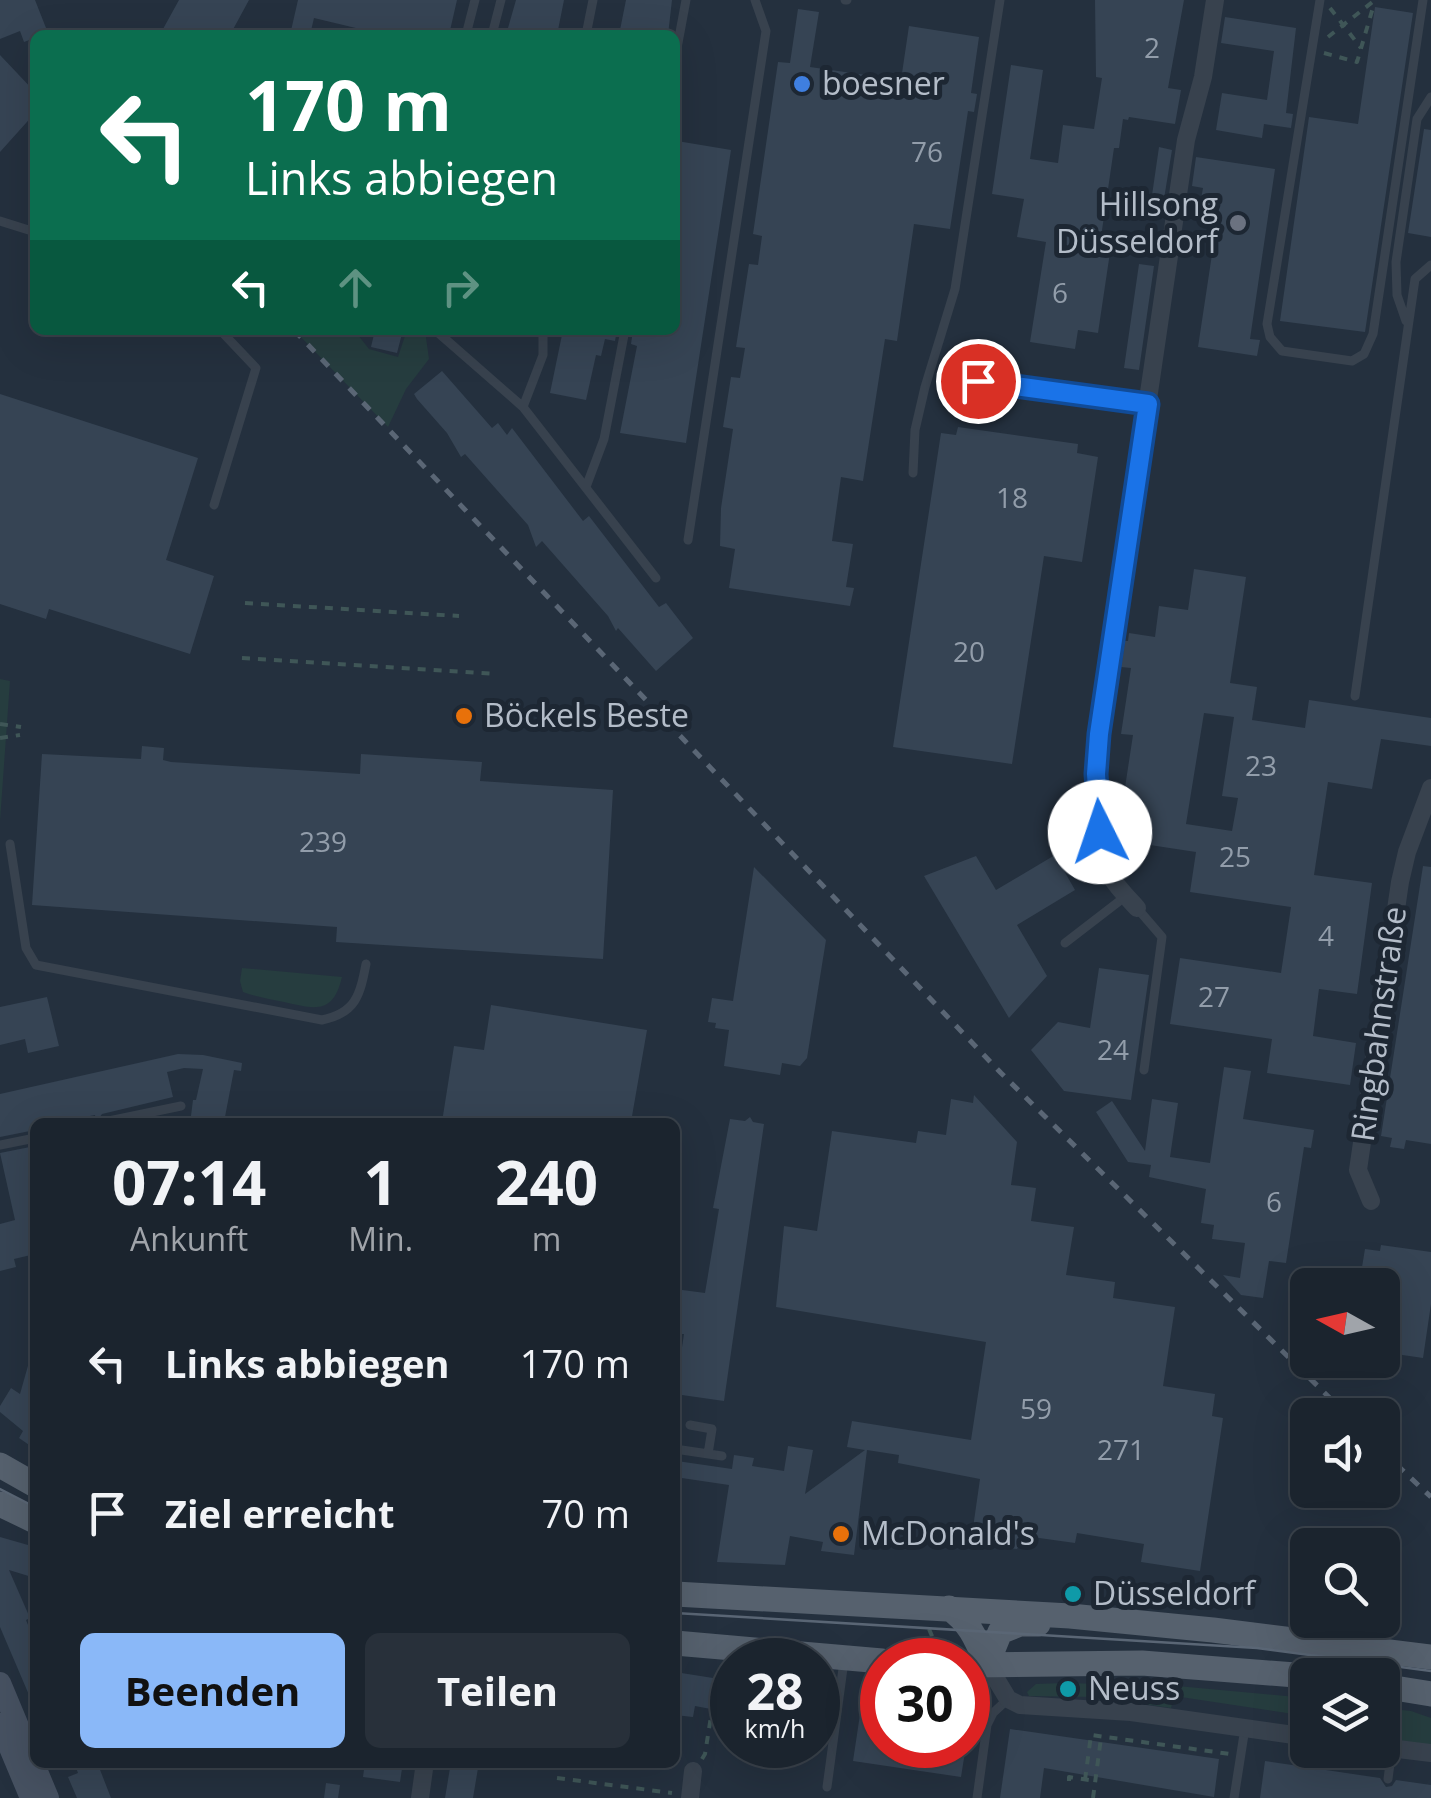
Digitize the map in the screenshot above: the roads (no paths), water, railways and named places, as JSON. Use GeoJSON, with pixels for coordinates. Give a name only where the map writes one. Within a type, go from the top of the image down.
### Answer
{"type":"FeatureCollection","features":[{"type":"Feature","properties":{"kind":"main road"},"geometry":{"type":"LineString","coordinates":[[0,1465],[30,1482]]}},
{"type":"Feature","properties":{"kind":"main road"},"geometry":{"type":"LineString","coordinates":[[4,1507],[30,1519]]}},
{"type":"Feature","properties":{"kind":"main road"},"geometry":{"type":"LineString","coordinates":[[680,1594],[1070,1616],[1431,1657]]}},
{"type":"Feature","properties":{"kind":"main road"},"geometry":{"type":"LineString","coordinates":[[949,1608],[963,1618],[973,1638]]}},
{"type":"Feature","properties":{"kind":"main road"},"geometry":{"type":"LineString","coordinates":[[990,1646],[1009,1626],[1036,1625],[1070,1616]]}},
{"type":"Feature","properties":{"kind":"main road"},"geometry":{"type":"LineString","coordinates":[[680,1644],[860,1660]]}},
{"type":"Feature","properties":{"kind":"main road"},"geometry":{"type":"LineString","coordinates":[[990,1664],[1142,1663],[1290,1675]]}},
{"type":"Feature","properties":{"kind":"main road"},"geometry":{"type":"LineString","coordinates":[[0,1683],[30,1755]]}},
{"type":"Feature","properties":{"kind":"main road"},"geometry":{"type":"LineString","coordinates":[[1400,1689],[1431,1694]]}},
{"type":"Feature","properties":{"kind":"main road"},"geometry":{"type":"LineString","coordinates":[[0,1724],[31,1798]]}},
{"type":"Feature","properties":{"kind":"main road"},"geometry":{"type":"LineString","coordinates":[[35,1768],[48,1798]]}},
{"type":"Feature","properties":{"kind":"street"},"geometry":{"type":"LineString","coordinates":[[1132,902],[1111,877],[1102,852],[1096,774],[1099,734],[1186,140],[1203,77],[1214,0]]}},
{"type":"Feature","properties":{"kind":"street","name":"Ringbahnstraße"},"geometry":{"type":"LineString","coordinates":[[1371,1201],[1358,1170],[1363,1132],[1400,882],[1431,788]]}},
{"type":"Feature","properties":{"kind":"street"},"geometry":{"type":"LineString","coordinates":[[990,1678],[1008,1699],[1020,1706],[1105,1710],[1290,1734]]}},
{"type":"Feature","properties":{"kind":"street"},"geometry":{"type":"LineString","coordinates":[[1400,1749],[1431,1753]]}},
{"type":"Feature","properties":{"kind":"street"},"geometry":{"type":"LineString","coordinates":[[420,1798],[424,1768]]}},
{"type":"Feature","properties":{"kind":"street"},"geometry":{"type":"LineString","coordinates":[[690,1797],[693,1771]]}},
{"type":"Feature","properties":{"kind":"lane"},"geometry":{"type":"LineString","coordinates":[[467,30],[475,0]]}},
{"type":"Feature","properties":{"kind":"lane"},"geometry":{"type":"LineString","coordinates":[[493,30],[501,0]]}},
{"type":"Feature","properties":{"kind":"lane"},"geometry":{"type":"LineString","coordinates":[[587,30],[593,0]]}},
{"type":"Feature","properties":{"kind":"lane"},"geometry":{"type":"LineString","coordinates":[[680,32],[686,0]]}},
{"type":"Feature","properties":{"kind":"lane"},"geometry":{"type":"LineString","coordinates":[[688,540],[766,32],[755,0]]}},
{"type":"Feature","properties":{"kind":"lane"},"geometry":{"type":"LineString","coordinates":[[912,473],[925,387],[955,289],[1000,0]]}},
{"type":"Feature","properties":{"kind":"lane"},"geometry":{"type":"LineString","coordinates":[[1322,0],[1267,324],[1270,337],[1282,351],[1352,361],[1364,354],[1373,334],[1423,0]]}},
{"type":"Feature","properties":{"kind":"lane"},"geometry":{"type":"LineString","coordinates":[[1408,326],[1397,295],[1396,262],[1417,119],[1431,96]]}},
{"type":"Feature","properties":{"kind":"lane"},"geometry":{"type":"LineString","coordinates":[[0,222],[30,231]]}},
{"type":"Feature","properties":{"kind":"lane"},"geometry":{"type":"LineString","coordinates":[[1354,696],[1415,279],[1431,265]]}},
{"type":"Feature","properties":{"kind":"lane"},"geometry":{"type":"LineString","coordinates":[[214,505],[256,368],[225,335]]}},
{"type":"Feature","properties":{"kind":"lane"},"geometry":{"type":"LineString","coordinates":[[441,335],[523,407],[656,578]]}},
{"type":"Feature","properties":{"kind":"lane"},"geometry":{"type":"LineString","coordinates":[[523,407],[543,355],[543,335]]}},
{"type":"Feature","properties":{"kind":"lane"},"geometry":{"type":"LineString","coordinates":[[586,486],[604,439],[623,335]]}},
{"type":"Feature","properties":{"kind":"lane"},"geometry":{"type":"LineString","coordinates":[[978,381],[1148,404]]}},
{"type":"Feature","properties":{"kind":"lane"},"geometry":{"type":"LineString","coordinates":[[10,844],[26,948],[36,965],[322,1020],[340,1016],[350,1007],[361,990],[366,964]]}},
{"type":"Feature","properties":{"kind":"lane"},"geometry":{"type":"LineString","coordinates":[[1064,942],[1132,902],[1162,938],[1144,1070]]}},
{"type":"Feature","properties":{"kind":"lane"},"geometry":{"type":"LineString","coordinates":[[123,1118],[181,1106]]}},
{"type":"Feature","properties":{"kind":"lane"},"geometry":{"type":"LineString","coordinates":[[0,1145],[30,1139]]}},
{"type":"Feature","properties":{"kind":"lane"},"geometry":{"type":"LineString","coordinates":[[690,1426],[712,1429],[708,1454]]}},
{"type":"Feature","properties":{"kind":"lane"},"geometry":{"type":"LineString","coordinates":[[680,1451],[722,1456]]}},
{"type":"Feature","properties":{"kind":"lane"},"geometry":{"type":"LineString","coordinates":[[827,1787],[845,1659]]}},
{"type":"Feature","properties":{"kind":"lane"},"geometry":{"type":"LineString","coordinates":[[977,1798],[988,1725],[993,1713],[1008,1699]]}},
{"type":"Feature","properties":{"kind":"lane"},"geometry":{"type":"LineString","coordinates":[[1234,1798],[1245,1728]]}},
{"type":"Feature","properties":{"kind":"lane"},"geometry":{"type":"LineString","coordinates":[[1388,1768],[1388,1779]]}},
{"type":"Feature","properties":{"kind":"tram line"},"geometry":{"type":"LineString","coordinates":[[0,1489],[30,1504]]}},
{"type":"Feature","properties":{"kind":"tram line"},"geometry":{"type":"LineString","coordinates":[[680,1613],[1257,1648],[1431,1671]]}},
{"type":"Feature","properties":{"kind":"railway"},"geometry":{"type":"LineString","coordinates":[[299,335],[1001,1073],[1330,1398]]}},
{"type":"Feature","properties":{"kind":"railway"},"geometry":{"type":"LineString","coordinates":[[1400,1468],[1431,1497]]}},
{"type":"Feature","properties":{"kind":"place","name":"boesner"},"geometry":{"type":"Point","coordinates":[802,84]}},
{"type":"Feature","properties":{"kind":"place","name":"Hillsong Düsseldorf"},"geometry":{"type":"Point","coordinates":[1238,223]}},
{"type":"Feature","properties":{"kind":"place","name":"Böckels Beste"},"geometry":{"type":"Point","coordinates":[464,716]}},
{"type":"Feature","properties":{"kind":"place","name":"McDonald's"},"geometry":{"type":"Point","coordinates":[841,1534]}},
{"type":"Feature","properties":{"kind":"place","name":"Düsseldorf"},"geometry":{"type":"Point","coordinates":[1073,1594]}},
{"type":"Feature","properties":{"kind":"place","name":"Neuss"},"geometry":{"type":"Point","coordinates":[1068,1689]}}]}
